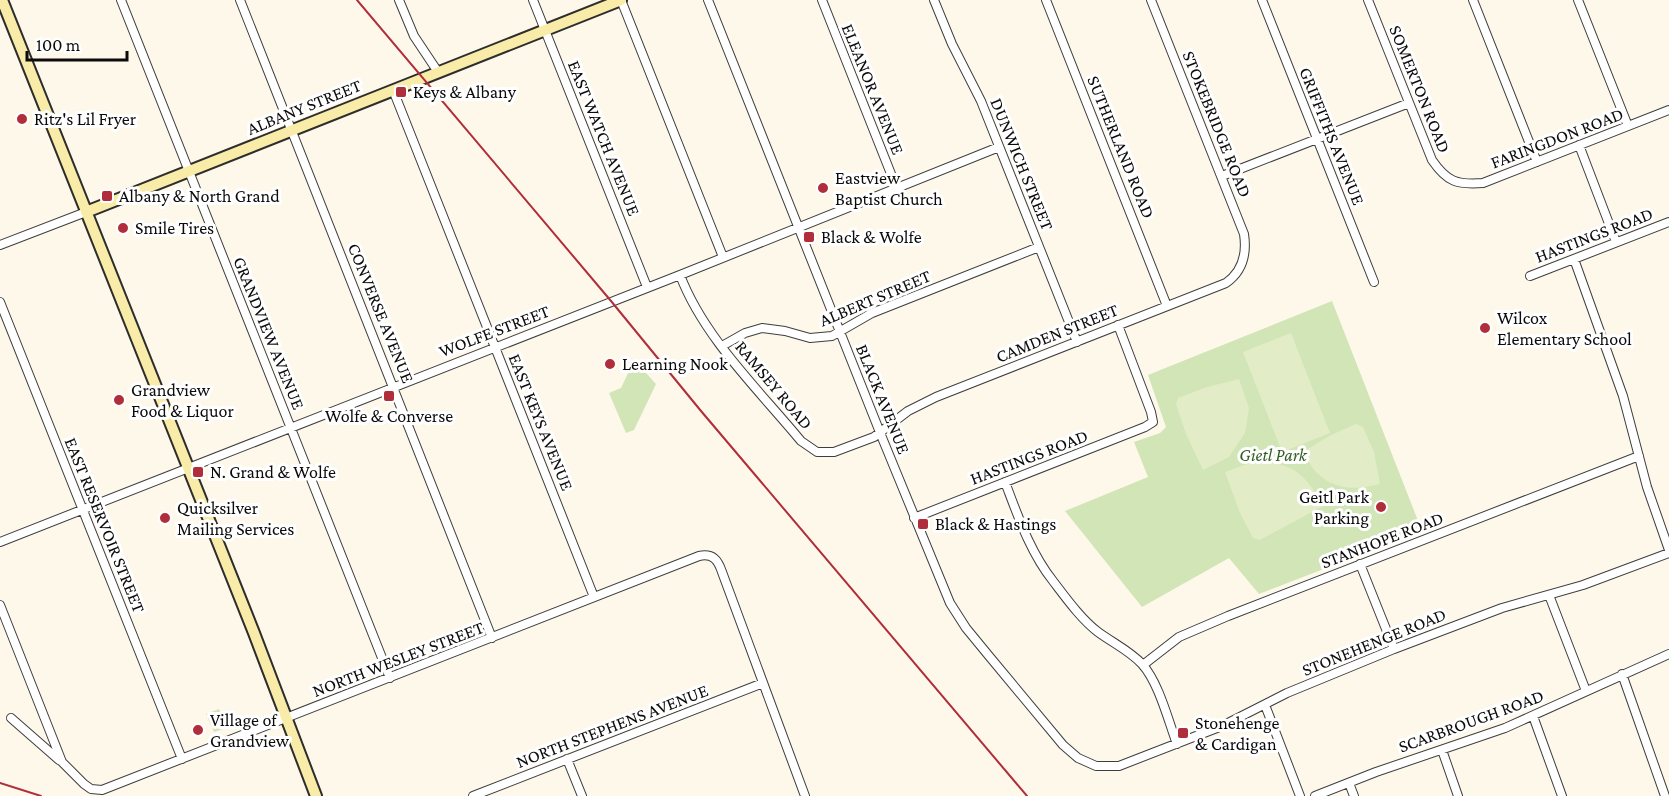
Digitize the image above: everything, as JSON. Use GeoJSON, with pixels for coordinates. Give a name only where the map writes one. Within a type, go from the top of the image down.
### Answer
{"type":"FeatureCollection","features":[{"type":"Feature","properties":{"kind":"street"},"geometry":{"type":"LineString","coordinates":[[2,0],[316,796]]}},
{"type":"Feature","properties":{"kind":"street","name":"GRANDVIEW AVENUE"},"geometry":{"type":"LineString","coordinates":[[121,0],[390,678]]}},
{"type":"Feature","properties":{"kind":"street","name":"CONVERSE AVENUE"},"geometry":{"type":"LineString","coordinates":[[240,0],[492,638]]}},
{"type":"Feature","properties":{"kind":"street"},"geometry":{"type":"LineString","coordinates":[[399,0],[414,36],[438,72]]}},
{"type":"Feature","properties":{"kind":"street","name":"EAST WATCH AVENUE"},"geometry":{"type":"LineString","coordinates":[[533,0],[647,287]]}},
{"type":"Feature","properties":{"kind":"street"},"geometry":{"type":"LineString","coordinates":[[621,0],[723,257]]}},
{"type":"Feature","properties":{"kind":"street","name":"ALBANY STREET"},"geometry":{"type":"LineString","coordinates":[[0,246],[621,0]]}},
{"type":"Feature","properties":{"kind":"street","name":"BLACK AVENUE"},"geometry":{"type":"LineString","coordinates":[[708,0],[942,586],[966,628],[1070,752],[1086,763],[1096,766]]}},
{"type":"Feature","properties":{"kind":"street","name":"ELEANOR AVENUE"},"geometry":{"type":"LineString","coordinates":[[822,0],[897,189]]}},
{"type":"Feature","properties":{"kind":"street","name":"DUNWICH STREET"},"geometry":{"type":"LineString","coordinates":[[934,0],[952,44],[981,101],[1077,342]]}},
{"type":"Feature","properties":{"kind":"street","name":"SUTHERLAND ROAD"},"geometry":{"type":"LineString","coordinates":[[1046,0],[1167,306]]}},
{"type":"Feature","properties":{"kind":"street","name":"STOKEBRIDGE ROAD"},"geometry":{"type":"LineString","coordinates":[[1152,0],[1244,234],[1246,263]]}},
{"type":"Feature","properties":{"kind":"street","name":"GRIFFITHS AVENUE"},"geometry":{"type":"LineString","coordinates":[[1262,0],[1374,282]]}},
{"type":"Feature","properties":{"kind":"street","name":"SOMERTON ROAD"},"geometry":{"type":"LineString","coordinates":[[1368,0],[1432,160],[1452,185]]}},
{"type":"Feature","properties":{"kind":"street"},"geometry":{"type":"LineString","coordinates":[[1473,0],[1537,162]]}},
{"type":"Feature","properties":{"kind":"street"},"geometry":{"type":"LineString","coordinates":[[1578,0],[1628,126]]}},
{"type":"Feature","properties":{"kind":"street","name":"EAST KEYS AVENUE"},"geometry":{"type":"LineString","coordinates":[[393,90],[594,597]]}},
{"type":"Feature","properties":{"kind":"street"},"geometry":{"type":"LineString","coordinates":[[1222,176],[1409,103]]}},
{"type":"Feature","properties":{"kind":"street","name":"FARINGDON ROAD"},"geometry":{"type":"LineString","coordinates":[[1452,185],[1483,183],[1669,110]]}},
{"type":"Feature","properties":{"kind":"street"},"geometry":{"type":"LineString","coordinates":[[1579,145],[1616,242]]}},
{"type":"Feature","properties":{"kind":"street","name":"WOLFE STREET"},"geometry":{"type":"LineString","coordinates":[[0,542],[999,147]]}},
{"type":"Feature","properties":{"kind":"street","name":"HASTINGS ROAD"},"geometry":{"type":"LineString","coordinates":[[1530,276],[1616,242],[1668,226]]}},
{"type":"Feature","properties":{"kind":"street","name":"ALBERT STREET"},"geometry":{"type":"LineString","coordinates":[[722,346],[745,333],[762,328],[810,338],[827,337],[872,313],[1039,247]]}},
{"type":"Feature","properties":{"kind":"street"},"geometry":{"type":"LineString","coordinates":[[1574,259],[1623,396],[1653,507],[1669,551]]}},
{"type":"Feature","properties":{"kind":"street","name":"CAMDEN STREET"},"geometry":{"type":"LineString","coordinates":[[880,433],[918,405],[1226,283],[1246,263]]}},
{"type":"Feature","properties":{"kind":"street","name":"RAMSEY ROAD"},"geometry":{"type":"LineString","coordinates":[[680,275],[698,311],[722,346],[810,449],[817,452],[834,452],[873,438],[880,433]]}},
{"type":"Feature","properties":{"kind":"street","name":"EAST RESERVOIR STREET"},"geometry":{"type":"LineString","coordinates":[[0,302],[182,759]]}},
{"type":"Feature","properties":{"kind":"street","name":"HASTINGS ROAD"},"geometry":{"type":"LineString","coordinates":[[914,518],[1139,430],[1154,422],[1118,325]]}},
{"type":"Feature","properties":{"kind":"street","name":"STANHOPE ROAD"},"geometry":{"type":"LineString","coordinates":[[1143,665],[1179,637],[1639,456]]}},
{"type":"Feature","properties":{"kind":"street"},"geometry":{"type":"LineString","coordinates":[[1005,482],[1033,549],[1053,582],[1096,630],[1143,665],[1154,684],[1177,744]]}},
{"type":"Feature","properties":{"kind":"street","name":"STONEHENGE ROAD"},"geometry":{"type":"LineString","coordinates":[[1096,766],[1119,766],[1222,726],[1303,686],[1394,649],[1502,608],[1583,585],[1669,551]]}},
{"type":"Feature","properties":{"kind":"street","name":"NORTH WESLEY STREET"},"geometry":{"type":"LineString","coordinates":[[62,762],[84,784],[98,791],[110,789],[699,556],[709,555],[720,566],[763,683]]}},
{"type":"Feature","properties":{"kind":"street"},"geometry":{"type":"LineString","coordinates":[[1360,564],[1394,649]]}},
{"type":"Feature","properties":{"kind":"street"},"geometry":{"type":"LineString","coordinates":[[1549,595],[1587,691]]}},
{"type":"Feature","properties":{"kind":"street"},"geometry":{"type":"LineString","coordinates":[[0,605],[62,762]]}},
{"type":"Feature","properties":{"kind":"street","name":"SCARBROUGH ROAD"},"geometry":{"type":"LineString","coordinates":[[1315,796],[1506,728],[1669,654]]}},
{"type":"Feature","properties":{"kind":"street"},"geometry":{"type":"LineString","coordinates":[[1622,674],[1665,796]]}},
{"type":"Feature","properties":{"kind":"street"},"geometry":{"type":"LineString","coordinates":[[763,683],[805,796]]}},
{"type":"Feature","properties":{"kind":"street","name":"NORTH STEPHENS AVENUE"},"geometry":{"type":"LineString","coordinates":[[473,796],[763,683]]}},
{"type":"Feature","properties":{"kind":"street"},"geometry":{"type":"LineString","coordinates":[[1265,705],[1300,796]]}},
{"type":"Feature","properties":{"kind":"street"},"geometry":{"type":"LineString","coordinates":[[1533,716],[1562,796]]}},
{"type":"Feature","properties":{"kind":"street"},"geometry":{"type":"LineString","coordinates":[[11,718],[62,762]]}},
{"type":"Feature","properties":{"kind":"street"},"geometry":{"type":"LineString","coordinates":[[1442,750],[1458,796]]}},
{"type":"Feature","properties":{"kind":"street"},"geometry":{"type":"LineString","coordinates":[[567,759],[582,796]]}},
{"type":"Feature","properties":{"kind":"street"},"geometry":{"type":"LineString","coordinates":[[1349,783],[1354,796]]}},
{"type":"Feature","properties":{"kind":"green space","name":"Gietl Park"},"geometry":{"type":"Polygon","coordinates":[[[1332,301],[1422,531],[1259,594],[1229,558],[1142,607],[1065,511],[1148,477],[1134,442],[1160,433],[1166,427],[1148,375],[1332,301]]]}},
{"type":"Feature","properties":{"kind":"green space"},"geometry":{"type":"Polygon","coordinates":[[[1291,333],[1330,433],[1282,452],[1243,352],[1291,333]]]}},
{"type":"Feature","properties":{"kind":"green space"},"geometry":{"type":"Polygon","coordinates":[[[632,365],[646,373],[656,384],[634,430],[626,433],[609,393],[621,388],[632,365]]]}},
{"type":"Feature","properties":{"kind":"green space"},"geometry":{"type":"Polygon","coordinates":[[[1239,379],[1249,408],[1245,433],[1229,457],[1203,470],[1186,434],[1176,404],[1178,398],[1207,387],[1239,379]]]}},
{"type":"Feature","properties":{"kind":"green space"},"geometry":{"type":"Polygon","coordinates":[[[1356,424],[1363,427],[1374,452],[1380,484],[1355,488],[1331,483],[1316,472],[1303,452],[1331,435],[1356,424]]]}},
{"type":"Feature","properties":{"kind":"green space"},"geometry":{"type":"Polygon","coordinates":[[[1256,461],[1279,464],[1297,472],[1311,486],[1323,506],[1260,540],[1253,538],[1240,513],[1225,472],[1256,461]]]}},
{"type":"Feature","properties":{"kind":"green space"},"geometry":{"type":"Polygon","coordinates":[[[219,709],[226,728],[214,732],[206,714],[219,709]]]}},
{"type":"Feature","properties":{"kind":"railway"},"geometry":{"type":"LineString","coordinates":[[357,0],[1027,796]]}},
{"type":"Feature","properties":{"kind":"railway"},"geometry":{"type":"LineString","coordinates":[[0,783],[41,796]]}},
{"type":"Feature","properties":{"kind":"place","name":"Keys & Albany"},"geometry":{"type":"Point","coordinates":[401,92]}},
{"type":"Feature","properties":{"kind":"place","name":"Ritz's Lil Fryer"},"geometry":{"type":"Point","coordinates":[22,119]}},
{"type":"Feature","properties":{"kind":"place","name":"Eastview Baptist Church"},"geometry":{"type":"Point","coordinates":[823,188]}},
{"type":"Feature","properties":{"kind":"place","name":"Albany & North Grand"},"geometry":{"type":"Point","coordinates":[107,196]}},
{"type":"Feature","properties":{"kind":"place","name":"Smile Tires"},"geometry":{"type":"Point","coordinates":[123,228]}},
{"type":"Feature","properties":{"kind":"place","name":"Black & Wolfe"},"geometry":{"type":"Point","coordinates":[809,237]}},
{"type":"Feature","properties":{"kind":"place","name":"Wilcox Elementary School"},"geometry":{"type":"Point","coordinates":[1485,328]}},
{"type":"Feature","properties":{"kind":"place","name":"Learning Nook"},"geometry":{"type":"Point","coordinates":[610,364]}},
{"type":"Feature","properties":{"kind":"place","name":"Wolfe & Converse"},"geometry":{"type":"Point","coordinates":[389,396]}},
{"type":"Feature","properties":{"kind":"place","name":"Grandview Food & Liquor"},"geometry":{"type":"Point","coordinates":[119,400]}},
{"type":"Feature","properties":{"kind":"place","name":"N. Grand & Wolfe"},"geometry":{"type":"Point","coordinates":[198,472]}},
{"type":"Feature","properties":{"kind":"place","name":"Geitl Park Parking"},"geometry":{"type":"Point","coordinates":[1381,507]}},
{"type":"Feature","properties":{"kind":"place","name":"Quicksilver Mailing Services"},"geometry":{"type":"Point","coordinates":[165,518]}},
{"type":"Feature","properties":{"kind":"place","name":"Black & Hastings"},"geometry":{"type":"Point","coordinates":[923,524]}},
{"type":"Feature","properties":{"kind":"place","name":"Village of Grandview"},"geometry":{"type":"Point","coordinates":[198,730]}},
{"type":"Feature","properties":{"kind":"place","name":"Stonehenge & Cardigan"},"geometry":{"type":"Point","coordinates":[1183,733]}}]}
